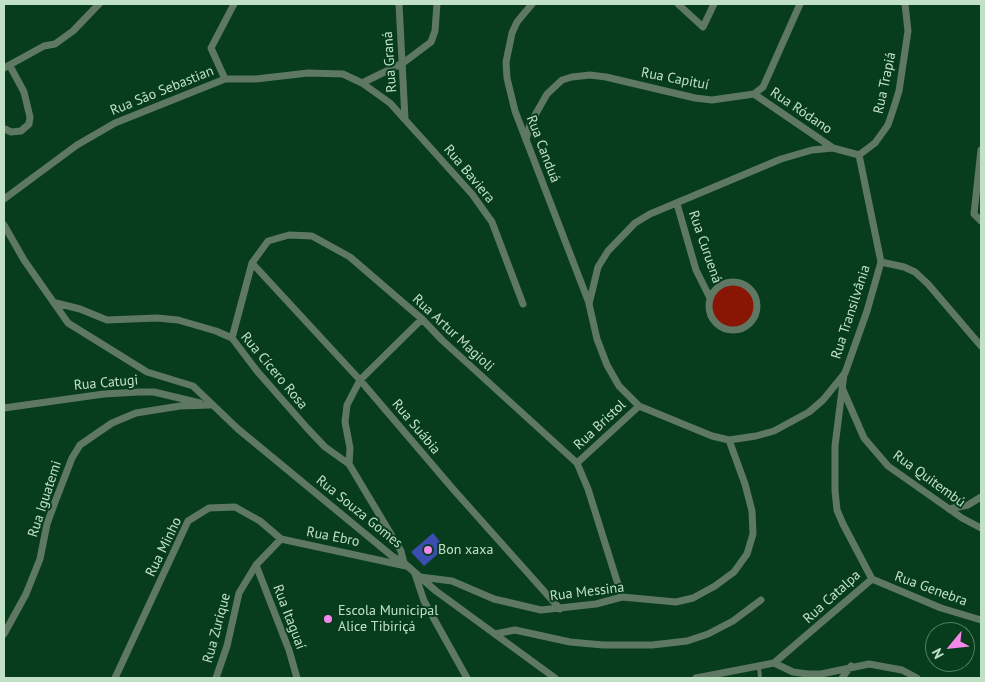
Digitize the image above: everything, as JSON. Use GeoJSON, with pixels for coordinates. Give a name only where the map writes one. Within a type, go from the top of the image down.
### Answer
{"type":"FeatureCollection","features":[{"type":"Feature","properties":{"kind":"street"},"geometry":{"type":"LineString","coordinates":[[5,129],[11,132],[21,132],[29,124],[30,117],[24,92],[7,67],[39,49],[55,44],[64,38],[99,4]]}},
{"type":"Feature","properties":{"kind":"street"},"geometry":{"type":"LineString","coordinates":[[225,79],[211,48],[234,4]]}},
{"type":"Feature","properties":{"kind":"street","name":"Rua Graná"},"geometry":{"type":"LineString","coordinates":[[399,4],[405,119]]}},
{"type":"Feature","properties":{"kind":"street"},"geometry":{"type":"LineString","coordinates":[[362,83],[403,64],[431,42],[435,31],[437,4]]}},
{"type":"Feature","properties":{"kind":"street","name":"Rua Canduá"},"geometry":{"type":"LineString","coordinates":[[532,4],[517,22],[510,40],[506,62],[510,92],[526,140],[589,304]]}},
{"type":"Feature","properties":{"kind":"street"},"geometry":{"type":"LineString","coordinates":[[678,4],[703,28],[714,4]]}},
{"type":"Feature","properties":{"kind":"street"},"geometry":{"type":"LineString","coordinates":[[754,94],[763,87],[800,4]]}},
{"type":"Feature","properties":{"kind":"street","name":"Rua Trapiá"},"geometry":{"type":"LineString","coordinates":[[859,155],[875,143],[884,131],[899,91],[908,31],[905,4]]}},
{"type":"Feature","properties":{"kind":"street","name":"Rua Baviera"},"geometry":{"type":"LineString","coordinates":[[225,79],[256,79],[308,72],[334,73],[350,76],[390,102],[472,194],[492,222],[523,304]]}},
{"type":"Feature","properties":{"kind":"street","name":"Rua Capituí"},"geometry":{"type":"LineString","coordinates":[[526,140],[530,124],[547,94],[562,80],[572,77],[590,75],[606,77],[695,98],[712,100],[754,94]]}},
{"type":"Feature","properties":{"kind":"street","name":"Rua São Sebastian"},"geometry":{"type":"LineString","coordinates":[[6,196],[70,149],[115,123],[225,79]]}},
{"type":"Feature","properties":{"kind":"street","name":"Rua Ródano"},"geometry":{"type":"LineString","coordinates":[[754,94],[833,148]]}},
{"type":"Feature","properties":{"kind":"street","name":"Rua Transilvânia"},"geometry":{"type":"LineString","coordinates":[[833,148],[859,155],[881,262],[867,311],[845,373],[823,400],[792,423],[774,431],[728,440],[712,436],[639,406],[619,386],[607,365],[597,339],[589,304],[598,266],[618,238],[650,214],[780,159],[812,150],[833,148]]}},
{"type":"Feature","properties":{"kind":"street"},"geometry":{"type":"LineString","coordinates":[[981,150],[974,214],[981,221]]}},
{"type":"Feature","properties":{"kind":"street","name":"Rua Curuená"},"geometry":{"type":"LineString","coordinates":[[677,204],[696,270],[710,298]]}},
{"type":"Feature","properties":{"kind":"street","name":"Rua Souza Gomes"},"geometry":{"type":"LineString","coordinates":[[4,225],[24,260],[56,302],[68,323],[147,372],[192,386],[210,405],[362,532],[555,678]]}},
{"type":"Feature","properties":{"kind":"street","name":"Rua Artur Magioli"},"geometry":{"type":"LineString","coordinates":[[232,338],[252,262],[260,248],[268,241],[278,236],[312,236],[350,257],[422,319],[442,340],[577,464],[588,489],[622,598]]}},
{"type":"Feature","properties":{"kind":"street","name":"Rua Suábia"},"geometry":{"type":"LineString","coordinates":[[252,262],[360,380],[453,489],[560,609]]}},
{"type":"Feature","properties":{"kind":"street"},"geometry":{"type":"LineString","coordinates":[[881,262],[904,267],[915,272],[928,284],[981,346]]}},
{"type":"Feature","properties":{"kind":"street"},"geometry":{"type":"LineString","coordinates":[[737,282],[752,290],[756,298],[756,314],[746,327],[738,330],[721,328],[710,315],[710,298],[721,285],[737,282]]}},
{"type":"Feature","properties":{"kind":"street","name":"Rua Cícero Rosa"},"geometry":{"type":"LineString","coordinates":[[56,302],[107,320],[157,318],[178,320],[216,331],[232,338],[257,371],[325,447],[349,464],[402,551],[407,565]]}},
{"type":"Feature","properties":{"kind":"street"},"geometry":{"type":"LineString","coordinates":[[349,464],[350,448],[346,411],[360,380],[422,319]]}},
{"type":"Feature","properties":{"kind":"street","name":"Rua Catalpa"},"geometry":{"type":"LineString","coordinates":[[696,678],[774,663],[872,579],[853,544],[838,510],[835,491],[835,446],[845,373]]}},
{"type":"Feature","properties":{"kind":"street","name":"Rua Quitembú"},"geometry":{"type":"LineString","coordinates":[[842,389],[864,438],[874,452],[888,466],[949,509],[981,528]]}},
{"type":"Feature","properties":{"kind":"street","name":"Rua Catugi"},"geometry":{"type":"LineString","coordinates":[[4,408],[104,394],[139,392],[154,392],[210,405]]}},
{"type":"Feature","properties":{"kind":"street","name":"Rua Iguatemi"},"geometry":{"type":"LineString","coordinates":[[4,634],[26,594],[40,559],[47,524],[72,458],[80,445],[112,423],[136,413],[180,406],[210,405]]}},
{"type":"Feature","properties":{"kind":"street","name":"Rua Bristol"},"geometry":{"type":"LineString","coordinates":[[577,464],[639,406]]}},
{"type":"Feature","properties":{"kind":"street","name":"Rua Messina"},"geometry":{"type":"LineString","coordinates":[[417,575],[452,581],[494,599],[541,610],[560,609],[622,598],[676,602],[693,598],[715,586],[734,572],[747,554],[753,534],[752,511],[745,484],[728,440]]}},
{"type":"Feature","properties":{"kind":"street"},"geometry":{"type":"LineString","coordinates":[[949,509],[968,505],[981,497]]}},
{"type":"Feature","properties":{"kind":"street","name":"Rua Minho"},"geometry":{"type":"LineString","coordinates":[[114,678],[188,521],[209,508],[235,508],[260,521],[280,539]]}},
{"type":"Feature","properties":{"kind":"street","name":"Rua Ebro"},"geometry":{"type":"LineString","coordinates":[[280,539],[407,565]]}},
{"type":"Feature","properties":{"kind":"street","name":"Rua Zurique"},"geometry":{"type":"LineString","coordinates":[[216,678],[227,646],[238,593],[256,565],[280,539]]}},
{"type":"Feature","properties":{"kind":"street","name":"Rua Itaguaí"},"geometry":{"type":"LineString","coordinates":[[256,565],[290,650],[297,678]]}},
{"type":"Feature","properties":{"kind":"street"},"geometry":{"type":"LineString","coordinates":[[417,575],[424,601],[467,678]]}},
{"type":"Feature","properties":{"kind":"street","name":"Rua Genebra"},"geometry":{"type":"LineString","coordinates":[[872,579],[941,608],[981,620]]}},
{"type":"Feature","properties":{"kind":"street"},"geometry":{"type":"LineString","coordinates":[[495,634],[515,630],[570,642],[603,645],[652,645],[687,641],[716,630],[761,600]]}},
{"type":"Feature","properties":{"kind":"street"},"geometry":{"type":"LineString","coordinates":[[774,663],[793,672],[808,674],[836,671],[851,666],[869,664],[902,670],[917,678]]}},
{"type":"Feature","properties":{"kind":"street"},"geometry":{"type":"LineString","coordinates":[[842,678],[851,666]]}},
{"type":"Feature","properties":{"kind":"lane"},"geometry":{"type":"LineString","coordinates":[[759,666],[760,678]]}},
{"type":"Feature","properties":{"kind":"shaded area"},"geometry":{"type":"Polygon","coordinates":[[[733,285],[745,289],[751,295],[755,307],[751,319],[745,325],[733,329],[721,325],[715,319],[711,307],[715,295],[721,289],[733,285]]]}},
{"type":"Feature","properties":{"kind":"building","name":"Bon xaxa"},"geometry":{"type":"Polygon","coordinates":[[[433,533],[445,548],[424,566],[411,552],[433,533]]]}},
{"type":"Feature","properties":{"kind":"place","name":"Bon xaxa"},"geometry":{"type":"Point","coordinates":[428,550]}},
{"type":"Feature","properties":{"kind":"place","name":"Escola Municipal Alice Tibiriçá"},"geometry":{"type":"Point","coordinates":[328,619]}}]}
